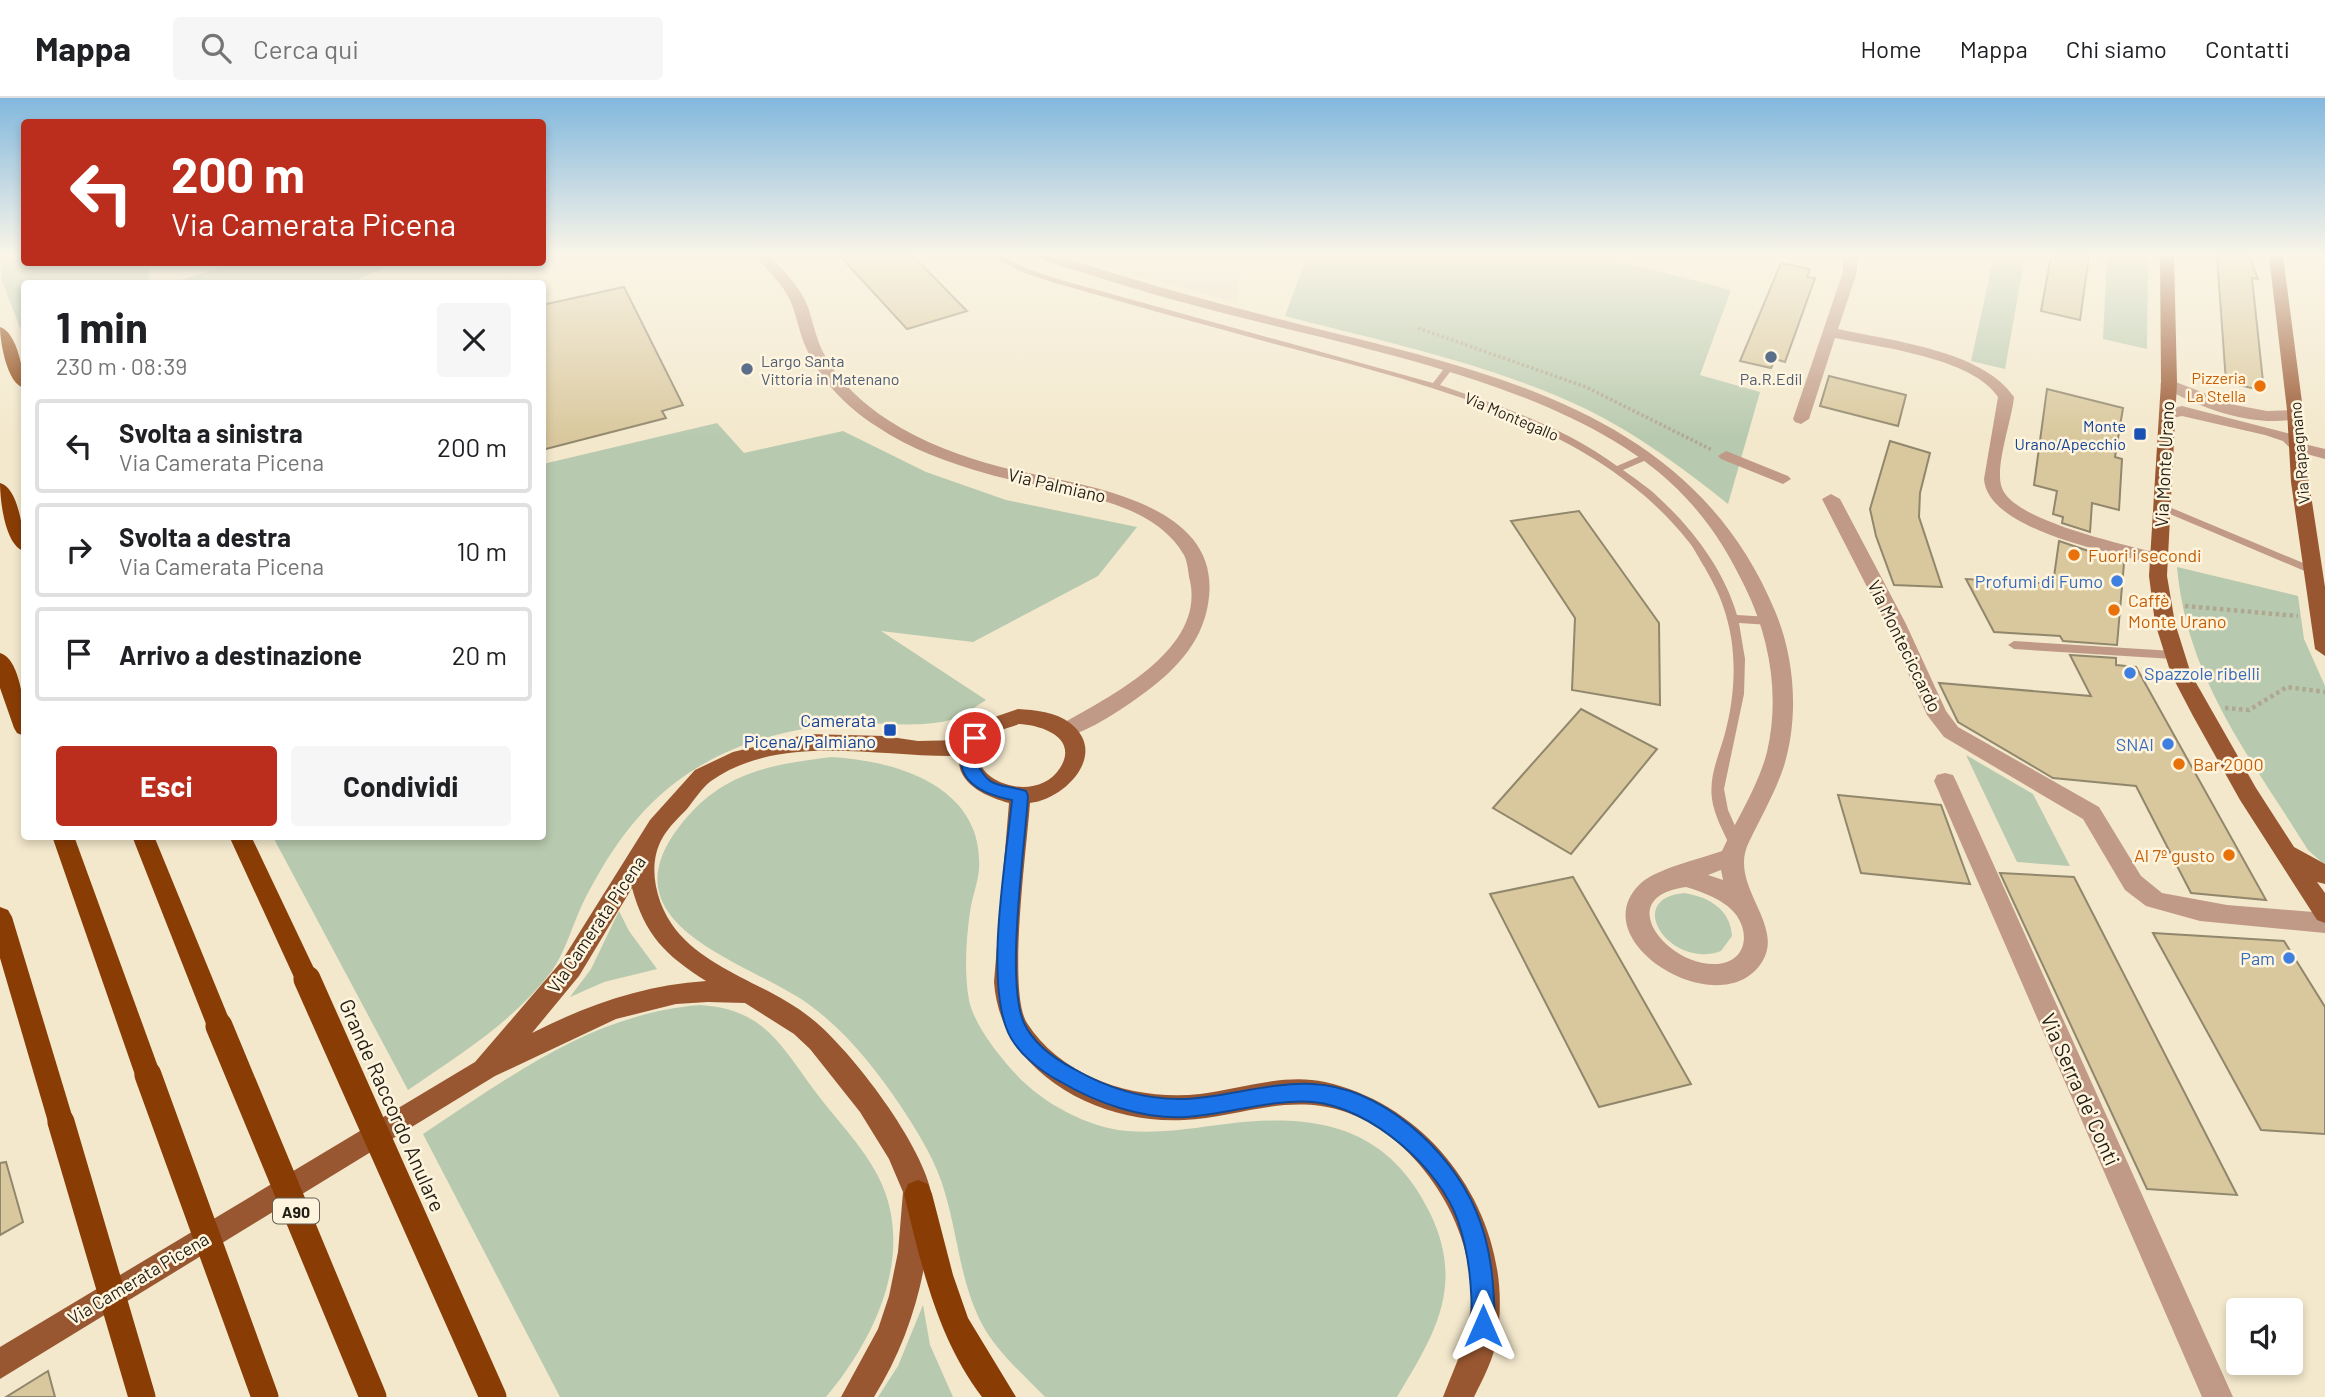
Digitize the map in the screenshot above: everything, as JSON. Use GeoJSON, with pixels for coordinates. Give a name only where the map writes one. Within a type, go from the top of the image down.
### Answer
{"type":"FeatureCollection","features":[{"type":"Feature","properties":{"kind":"highway"},"geometry":{"type":"LineString","coordinates":[[0,331],[21,376]]}},
{"type":"Feature","properties":{"kind":"highway"},"geometry":{"type":"LineString","coordinates":[[0,488],[21,538]]}},
{"type":"Feature","properties":{"kind":"highway"},"geometry":{"type":"LineString","coordinates":[[0,660],[21,720]]}},
{"type":"Feature","properties":{"kind":"highway"},"geometry":{"type":"LineString","coordinates":[[64,840],[265,1397]]}},
{"type":"Feature","properties":{"kind":"highway","name":"A90"},"geometry":{"type":"LineString","coordinates":[[145,840],[373,1397]]}},
{"type":"Feature","properties":{"kind":"highway","name":"Grande Raccordo Anulare"},"geometry":{"type":"LineString","coordinates":[[242,840],[307,979],[381,1151],[493,1397]]}},
{"type":"Feature","properties":{"kind":"highway"},"geometry":{"type":"LineString","coordinates":[[0,917],[142,1397]]}},
{"type":"Feature","properties":{"kind":"highway"},"geometry":{"type":"LineString","coordinates":[[918,1194],[940,1280],[960,1339],[971,1359],[1001,1397]]}},
{"type":"Feature","properties":{"kind":"main road","name":"Via Monte Urano"},"geometry":{"type":"LineString","coordinates":[[2167,317],[2168,384],[2159,559],[2160,600],[2174,655],[2198,705],[2284,850]]}},
{"type":"Feature","properties":{"kind":"main road","name":"Via Rapagnano"},"geometry":{"type":"LineString","coordinates":[[2283,317],[2311,570],[2320,599],[2325,649]]}},
{"type":"Feature","properties":{"kind":"main road"},"geometry":{"type":"LineString","coordinates":[[1018,716],[1035,717],[1066,730],[1074,741],[1073,765],[1065,777],[1037,793],[1020,796],[989,790],[977,781],[970,770],[969,748],[986,728],[1018,716]]}},
{"type":"Feature","properties":{"kind":"main road","name":"Via Camerata Picena"},"geometry":{"type":"LineString","coordinates":[[0,1364],[484,1070],[570,969],[658,826],[692,786],[716,768],[740,758],[821,741],[918,749],[969,748]]}},
{"type":"Feature","properties":{"kind":"main road"},"geometry":{"type":"LineString","coordinates":[[1020,796],[1006,982],[1010,1013],[1023,1038],[1034,1052],[1068,1077],[1102,1094],[1134,1103],[1185,1108],[1286,1093],[1315,1093],[1367,1108],[1403,1132],[1436,1165],[1454,1190],[1467,1215],[1479,1253],[1483,1326],[1476,1360],[1458,1397]]}},
{"type":"Feature","properties":{"kind":"main road"},"geometry":{"type":"LineString","coordinates":[[646,849],[643,871],[647,900],[662,933],[692,960],[801,1025],[837,1062],[883,1126],[918,1194],[911,1269],[901,1311],[891,1338],[856,1397]]}},
{"type":"Feature","properties":{"kind":"main road"},"geometry":{"type":"LineString","coordinates":[[2284,850],[2325,875]]}},
{"type":"Feature","properties":{"kind":"main road"},"geometry":{"type":"LineString","coordinates":[[2284,850],[2325,913]]}},
{"type":"Feature","properties":{"kind":"main road"},"geometry":{"type":"LineString","coordinates":[[484,1070],[575,1023],[632,1002],[662,995],[707,991],[751,994]]}},
{"type":"Feature","properties":{"kind":"street","name":"Via Palmiano"},"geometry":{"type":"LineString","coordinates":[[802,317],[816,353],[830,376],[856,403],[880,422],[929,449],[974,465],[1130,503],[1164,524],[1187,547],[1199,575],[1201,596],[1196,620],[1181,648],[1148,680],[1066,730]]}},
{"type":"Feature","properties":{"kind":"street","name":"Via Montegallo"},"geometry":{"type":"LineString","coordinates":[[1252,317],[1449,368],[1497,383],[1565,410],[1648,456],[1694,494],[1735,542],[1752,573],[1770,621],[1780,663],[1781,732],[1772,770],[1759,804],[1733,850],[1674,878],[1658,882],[1645,891],[1638,903],[1637,917],[1642,933],[1653,948],[1668,961],[1708,975],[1728,973],[1744,966],[1754,955],[1758,940],[1754,923],[1744,907],[1733,850]]}},
{"type":"Feature","properties":{"kind":"street"},"geometry":{"type":"LineString","coordinates":[[1801,419],[1834,317]]}},
{"type":"Feature","properties":{"kind":"street"},"geometry":{"type":"LineString","coordinates":[[1829,332],[1955,363],[1992,379],[2003,388],[2006,397],[2003,431],[1993,477],[1994,491],[1998,498],[2020,515],[2043,526],[2159,559]]}},
{"type":"Feature","properties":{"kind":"street"},"geometry":{"type":"LineString","coordinates":[[2168,384],[2188,396],[2244,410],[2280,418],[2295,415]]}},
{"type":"Feature","properties":{"kind":"street"},"geometry":{"type":"LineString","coordinates":[[2167,414],[2182,411],[2270,431],[2289,439],[2298,447],[2325,454]]}},
{"type":"Feature","properties":{"kind":"street"},"geometry":{"type":"LineString","coordinates":[[1726,456],[1783,479]]}},
{"type":"Feature","properties":{"kind":"street","name":"Via Monteciccardo"},"geometry":{"type":"LineString","coordinates":[[1831,499],[1896,624],[1937,715],[1958,738],[2091,813],[2105,829],[2136,887],[2152,900],[2178,908],[2325,923]]}},
{"type":"Feature","properties":{"kind":"street","name":"Via Serra de' Conti"},"geometry":{"type":"LineString","coordinates":[[1945,781],[2218,1397]]}},
{"type":"Feature","properties":{"kind":"street"},"geometry":{"type":"LineString","coordinates":[[1674,878],[1711,884],[1730,894],[1744,907]]}},
{"type":"Feature","properties":{"kind":"lane","name":"Via Montegallo"},"geometry":{"type":"LineString","coordinates":[[1187,317],[1434,386],[1523,417],[1572,442],[1615,470],[1661,507],[1689,537],[1722,588],[1739,645],[1739,682],[1735,715],[1718,786],[1733,850]]}},
{"type":"Feature","properties":{"kind":"lane"},"geometry":{"type":"LineString","coordinates":[[1206,322],[1211,317]]}},
{"type":"Feature","properties":{"kind":"lane"},"geometry":{"type":"LineString","coordinates":[[1434,386],[1449,368]]}},
{"type":"Feature","properties":{"kind":"lane"},"geometry":{"type":"LineString","coordinates":[[1615,470],[1648,456]]}},
{"type":"Feature","properties":{"kind":"lane"},"geometry":{"type":"LineString","coordinates":[[2162,507],[2311,570]]}},
{"type":"Feature","properties":{"kind":"lane"},"geometry":{"type":"LineString","coordinates":[[1733,619],[1770,621]]}},
{"type":"Feature","properties":{"kind":"lane"},"geometry":{"type":"LineString","coordinates":[[2014,645],[2174,655]]}},
{"type":"Feature","properties":{"kind":"path"},"geometry":{"type":"LineString","coordinates":[[1418,328],[1586,387],[1726,456]]}},
{"type":"Feature","properties":{"kind":"path"},"geometry":{"type":"LineString","coordinates":[[2180,605],[2299,616]]}},
{"type":"Feature","properties":{"kind":"path"},"geometry":{"type":"LineString","coordinates":[[2198,705],[2249,710],[2287,687],[2325,692]]}},
{"type":"Feature","properties":{"kind":"green space"},"geometry":{"type":"Polygon","coordinates":[[[16,317],[21,317],[21,330],[16,317]]]}},
{"type":"Feature","properties":{"kind":"green space"},"geometry":{"type":"Polygon","coordinates":[[[1287,317],[1721,317],[1700,375],[1760,392],[1728,504],[1677,465],[1586,409],[1513,379],[1438,355],[1287,317]]]}},
{"type":"Feature","properties":{"kind":"green space"},"geometry":{"type":"Polygon","coordinates":[[[1981,317],[2014,317],[2005,369],[1971,361],[1981,317]]]}},
{"type":"Feature","properties":{"kind":"green space"},"geometry":{"type":"Polygon","coordinates":[[[2104,317],[2147,317],[2147,349],[2103,339],[2104,317]]]}},
{"type":"Feature","properties":{"kind":"green space"},"geometry":{"type":"Polygon","coordinates":[[[717,423],[744,453],[843,431],[926,472],[1006,500],[1137,527],[1098,576],[973,642],[881,631],[986,700],[962,716],[942,722],[836,724],[789,732],[723,754],[667,789],[638,818],[613,851],[582,905],[556,965],[536,990],[484,1037],[408,1090],[275,840],[546,840],[546,463],[717,423]]]}},
{"type":"Feature","properties":{"kind":"green space"},"geometry":{"type":"Polygon","coordinates":[[[2177,567],[2298,596],[2304,639],[2325,686],[2325,865],[2308,850],[2244,750],[2208,682],[2183,608],[2177,567]]]}},
{"type":"Feature","properties":{"kind":"green space"},"geometry":{"type":"Polygon","coordinates":[[[1966,755],[2033,794],[2070,866],[2017,862],[1966,755]]]}},
{"type":"Feature","properties":{"kind":"green space"},"geometry":{"type":"Polygon","coordinates":[[[832,757],[884,765],[909,773],[932,784],[952,799],[967,817],[977,841],[979,869],[967,934],[969,1000],[976,1019],[993,1046],[1012,1070],[1035,1092],[1079,1118],[1111,1129],[1127,1131],[1164,1131],[1259,1121],[1318,1124],[1345,1131],[1370,1143],[1392,1160],[1413,1183],[1430,1213],[1440,1239],[1445,1264],[1445,1287],[1433,1330],[1397,1397],[1045,1397],[1008,1359],[984,1328],[972,1301],[942,1182],[915,1128],[882,1079],[847,1038],[807,1003],[692,936],[671,915],[659,890],[660,861],[679,827],[711,794],[728,783],[766,768],[832,757]]]}},
{"type":"Feature","properties":{"kind":"green space"},"geometry":{"type":"Polygon","coordinates":[[[1684,893],[1710,901],[1727,918],[1732,936],[1721,951],[1703,954],[1685,951],[1671,943],[1660,931],[1655,919],[1657,907],[1666,898],[1684,893]]]}},
{"type":"Feature","properties":{"kind":"green space"},"geometry":{"type":"Polygon","coordinates":[[[619,911],[629,931],[657,969],[604,982],[570,997],[591,969],[619,911]]]}},
{"type":"Feature","properties":{"kind":"green space"},"geometry":{"type":"Polygon","coordinates":[[[700,1005],[740,1013],[768,1031],[791,1057],[871,1165],[889,1205],[893,1234],[892,1264],[885,1293],[860,1349],[826,1397],[560,1397],[423,1134],[521,1070],[588,1034],[660,1011],[700,1005]]]}},
{"type":"Feature","properties":{"kind":"green space"},"geometry":{"type":"Polygon","coordinates":[[[923,1305],[930,1345],[953,1397],[878,1397],[898,1366],[923,1305]]]}},
{"type":"Feature","properties":{"kind":"building"},"geometry":{"type":"Polygon","coordinates":[[[546,317],[639,317],[683,405],[662,411],[666,418],[546,449],[546,317]]]}},
{"type":"Feature","properties":{"kind":"building"},"geometry":{"type":"Polygon","coordinates":[[[896,317],[948,317],[907,329],[896,317]]]}},
{"type":"Feature","properties":{"kind":"building"},"geometry":{"type":"Polygon","coordinates":[[[1759,317],[1801,317],[1785,362],[1775,359],[1771,368],[1740,361],[1759,317]]]}},
{"type":"Feature","properties":{"kind":"building"},"geometry":{"type":"Polygon","coordinates":[[[2221,317],[2256,317],[2264,391],[2226,382],[2221,317]]]}},
{"type":"Feature","properties":{"kind":"building"},"geometry":{"type":"Polygon","coordinates":[[[1829,376],[1906,395],[1898,426],[1820,406],[1829,376]]]}},
{"type":"Feature","properties":{"kind":"building"},"geometry":{"type":"Polygon","coordinates":[[[2047,389],[2123,408],[2115,457],[2122,459],[2119,510],[2092,503],[2090,532],[2062,523],[2063,517],[2053,514],[2057,491],[2034,485],[2047,389]]]}},
{"type":"Feature","properties":{"kind":"building"},"geometry":{"type":"Polygon","coordinates":[[[1890,441],[1930,453],[1920,493],[1919,517],[1942,587],[1894,585],[1876,536],[1870,509],[1890,441]]]}},
{"type":"Feature","properties":{"kind":"building"},"geometry":{"type":"Polygon","coordinates":[[[1579,511],[1659,623],[1660,705],[1572,690],[1575,618],[1511,521],[1579,511]]]}},
{"type":"Feature","properties":{"kind":"building"},"geometry":{"type":"Polygon","coordinates":[[[2059,541],[2124,563],[2117,645],[2063,641],[2060,636],[1994,632],[1966,579],[2053,584],[2059,541]]]}},
{"type":"Feature","properties":{"kind":"building"},"geometry":{"type":"Polygon","coordinates":[[[2070,655],[2116,658],[2116,665],[2136,667],[2266,900],[2191,893],[2136,786],[2053,778],[1958,722],[1939,683],[2091,696],[2070,655]]]}},
{"type":"Feature","properties":{"kind":"building"},"geometry":{"type":"Polygon","coordinates":[[[1581,709],[1657,749],[1571,854],[1493,808],[1581,709]]]}},
{"type":"Feature","properties":{"kind":"building"},"geometry":{"type":"Polygon","coordinates":[[[1838,795],[1941,805],[1970,884],[1861,873],[1838,795]]]}},
{"type":"Feature","properties":{"kind":"building"},"geometry":{"type":"Polygon","coordinates":[[[2000,873],[2074,877],[2237,1195],[2147,1189],[2000,873]]]}},
{"type":"Feature","properties":{"kind":"building"},"geometry":{"type":"Polygon","coordinates":[[[1573,877],[1691,1084],[1599,1107],[1490,894],[1573,877]]]}},
{"type":"Feature","properties":{"kind":"building"},"geometry":{"type":"Polygon","coordinates":[[[2153,933],[2284,941],[2325,1007],[2325,1134],[2261,1130],[2153,933]]]}},
{"type":"Feature","properties":{"kind":"building"},"geometry":{"type":"Polygon","coordinates":[[[6,1162],[23,1222],[0,1235],[0,1163],[6,1162]]]}},
{"type":"Feature","properties":{"kind":"building"},"geometry":{"type":"Polygon","coordinates":[[[48,1371],[55,1397],[6,1397],[48,1371]]]}},
{"type":"Feature","properties":{"kind":"place","name":"Pa.R.Edil"},"geometry":{"type":"Point","coordinates":[1771,357]}},
{"type":"Feature","properties":{"kind":"place","name":"Largo Santa Vittoria in Matenano"},"geometry":{"type":"Point","coordinates":[747,369]}},
{"type":"Feature","properties":{"kind":"place","name":"Pizzeria La Stella"},"geometry":{"type":"Point","coordinates":[2260,386]}},
{"type":"Feature","properties":{"kind":"place","name":"Monte Urano/Apecchio"},"geometry":{"type":"Point","coordinates":[2140,434]}},
{"type":"Feature","properties":{"kind":"place","name":"Fuori i secondi"},"geometry":{"type":"Point","coordinates":[2074,555]}},
{"type":"Feature","properties":{"kind":"place","name":"Profumi di Fumo"},"geometry":{"type":"Point","coordinates":[2117,581]}},
{"type":"Feature","properties":{"kind":"place","name":"Caffè Monte Urano"},"geometry":{"type":"Point","coordinates":[2114,610]}},
{"type":"Feature","properties":{"kind":"place","name":"Spazzole ribelli"},"geometry":{"type":"Point","coordinates":[2130,673]}},
{"type":"Feature","properties":{"kind":"place","name":"Camerata Picena/Palmiano"},"geometry":{"type":"Point","coordinates":[890,730]}},
{"type":"Feature","properties":{"kind":"place","name":"SNAI"},"geometry":{"type":"Point","coordinates":[2168,744]}},
{"type":"Feature","properties":{"kind":"place","name":"Bar 2000"},"geometry":{"type":"Point","coordinates":[2179,764]}},
{"type":"Feature","properties":{"kind":"place","name":"Al 7º gusto"},"geometry":{"type":"Point","coordinates":[2229,855]}},
{"type":"Feature","properties":{"kind":"place","name":"Pam"},"geometry":{"type":"Point","coordinates":[2289,958]}},
{"type":"Feature","properties":{"kind":"route"},"geometry":{"type":"LineString","coordinates":[[975,738],[969,748],[968,761],[977,781],[989,790],[1020,796],[1006,982],[1007,999],[1015,1026],[1034,1052],[1080,1084],[1102,1094],[1145,1105],[1185,1108],[1286,1093],[1315,1093],[1355,1103],[1386,1119],[1410,1138],[1436,1165],[1454,1190],[1467,1215],[1479,1253],[1482,1273],[1483,1326]]}}]}
